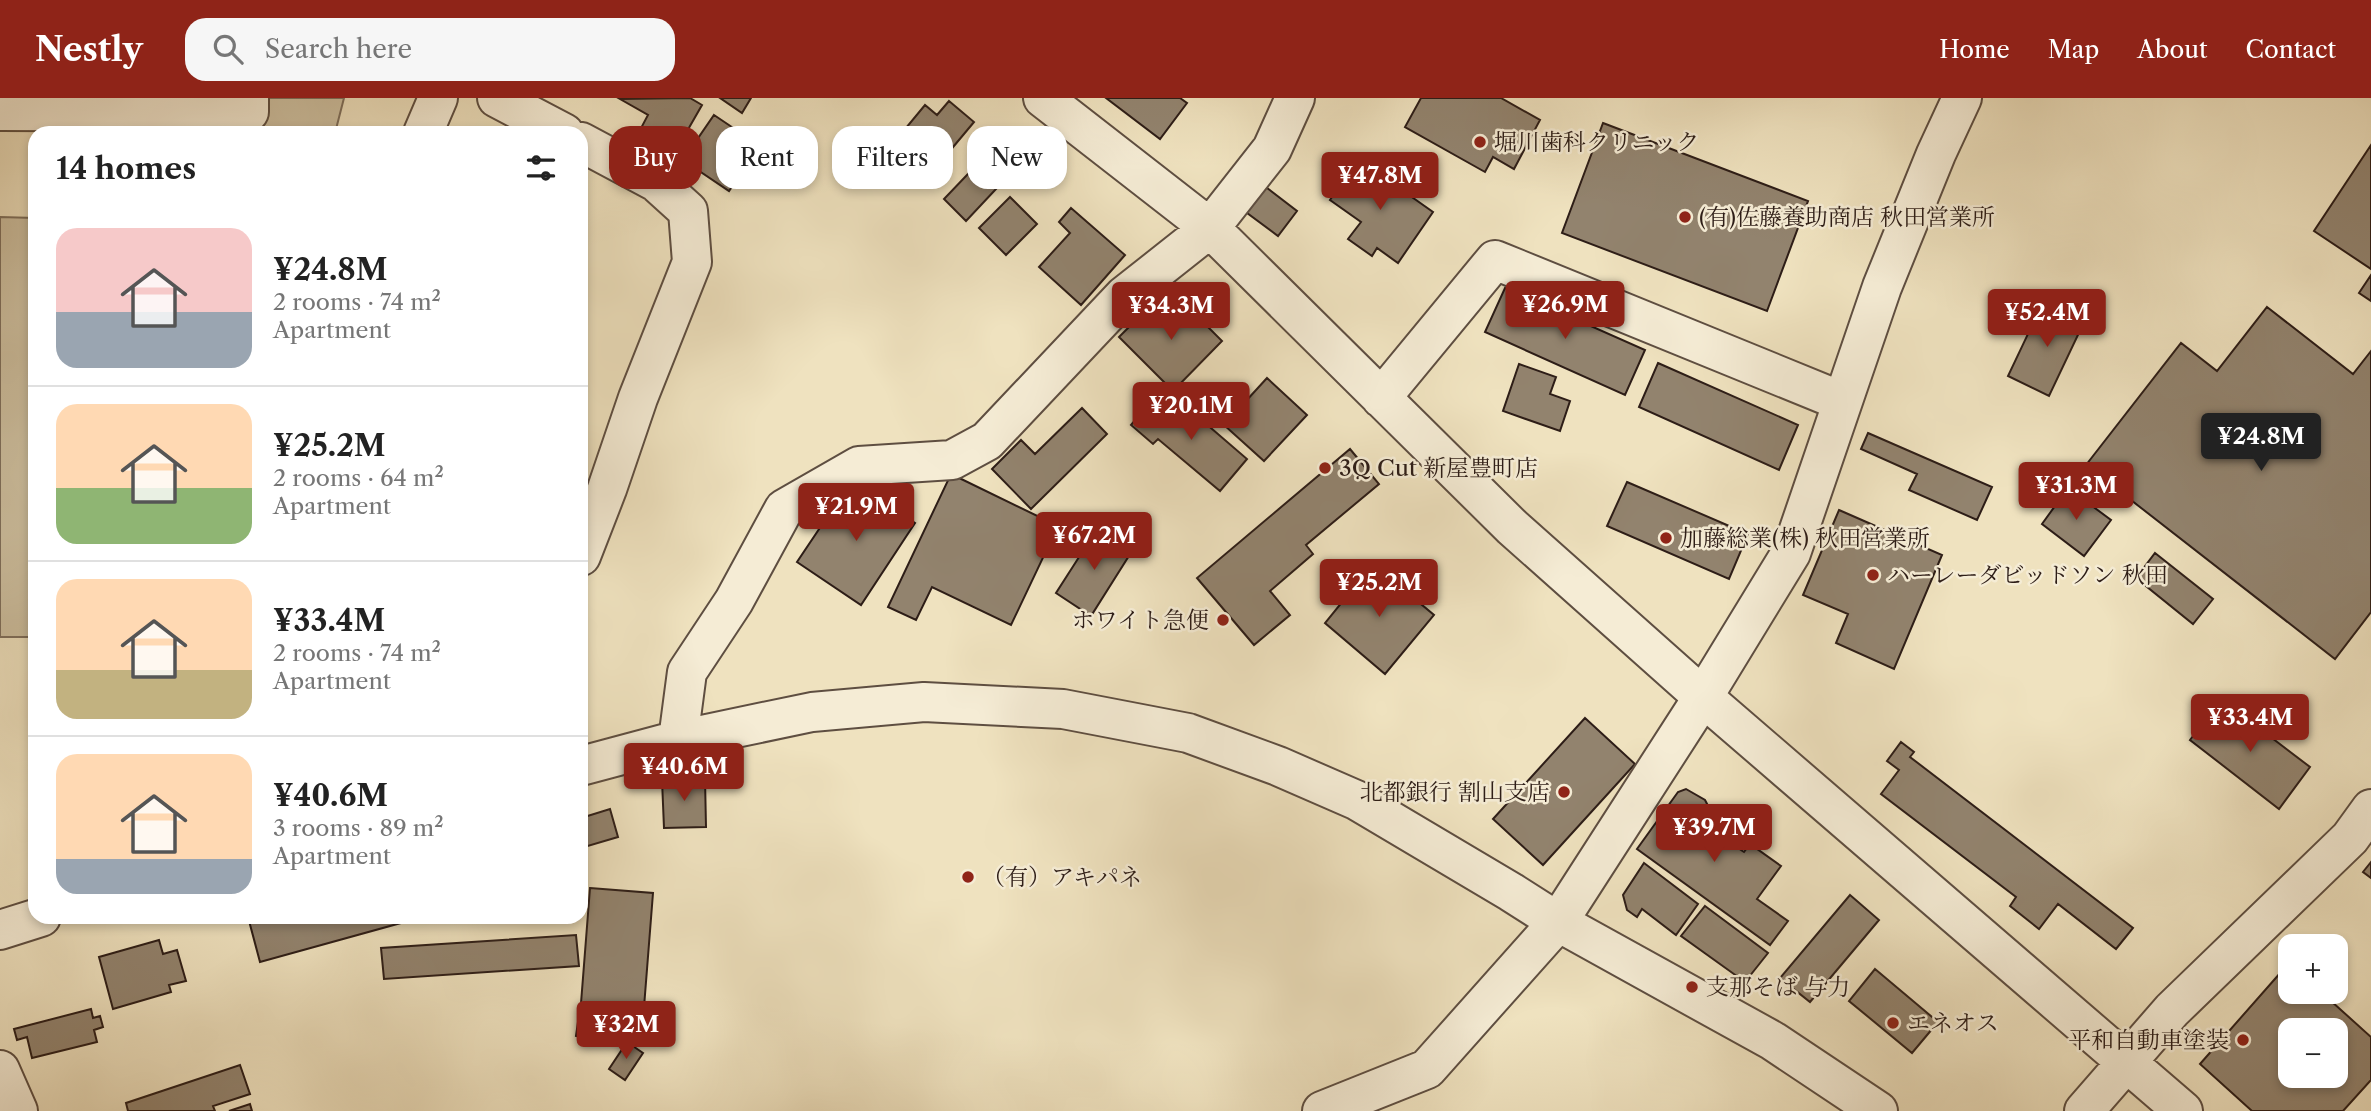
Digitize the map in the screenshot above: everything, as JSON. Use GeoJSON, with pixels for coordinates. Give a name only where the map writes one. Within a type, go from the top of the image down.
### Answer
{"type":"FeatureCollection","features":[{"type":"Feature","properties":{"kind":"street"},"geometry":{"type":"LineString","coordinates":[[0,111],[249,112],[249,98]]}},
{"type":"Feature","properties":{"kind":"street"},"geometry":{"type":"LineString","coordinates":[[426,126],[438,98]]}},
{"type":"Feature","properties":{"kind":"street"},"geometry":{"type":"LineString","coordinates":[[497,98],[551,126]]}},
{"type":"Feature","properties":{"kind":"street"},"geometry":{"type":"LineString","coordinates":[[1043,98],[1210,228],[1512,527],[1703,697],[2183,1111]]}},
{"type":"Feature","properties":{"kind":"street"},"geometry":{"type":"LineString","coordinates":[[678,740],[687,672],[734,601],[784,509],[859,466],[952,460],[987,441],[1124,296],[1210,228],[1272,149],[1295,98]]}},
{"type":"Feature","properties":{"kind":"street"},"geometry":{"type":"LineString","coordinates":[[1322,1111],[1427,1069],[1558,922],[1703,697],[1791,553],[1882,288],[1936,154],[1962,98]]}},
{"type":"Feature","properties":{"kind":"street"},"geometry":{"type":"LineString","coordinates":[[588,146],[656,182],[688,211],[692,262],[638,398],[588,537]]}},
{"type":"Feature","properties":{"kind":"street"},"geometry":{"type":"LineString","coordinates":[[1381,398],[1495,260],[1841,401]]}},
{"type":"Feature","properties":{"kind":"street"},"geometry":{"type":"LineString","coordinates":[[588,764],[678,740],[812,712],[924,702],[1063,709],[1188,733],[1278,766],[1356,800],[1558,922],[1773,1041],[1878,1111]]}},
{"type":"Feature","properties":{"kind":"street"},"geometry":{"type":"LineString","coordinates":[[2084,1111],[2172,1010],[2350,838],[2371,809]]}},
{"type":"Feature","properties":{"kind":"street"},"geometry":{"type":"LineString","coordinates":[[0,930],[28,921]]}},
{"type":"Feature","properties":{"kind":"street"},"geometry":{"type":"LineString","coordinates":[[0,1070],[18,1111]]}},
{"type":"Feature","properties":{"kind":"shaded area"},"geometry":{"type":"Polygon","coordinates":[[[260,98],[344,98],[337,126],[258,126],[260,98]]]}},
{"type":"Feature","properties":{"kind":"shaded area"},"geometry":{"type":"Polygon","coordinates":[[[0,217],[28,218],[28,637],[0,637],[0,217]]]}},
{"type":"Feature","properties":{"kind":"building"},"geometry":{"type":"Polygon","coordinates":[[[690,98],[702,105],[690,126],[642,126],[648,115],[620,99],[690,98]]]}},
{"type":"Feature","properties":{"kind":"building"},"geometry":{"type":"Polygon","coordinates":[[[720,98],[751,98],[742,113],[720,98]]]}},
{"type":"Feature","properties":{"kind":"building"},"geometry":{"type":"Polygon","coordinates":[[[1106,98],[1180,98],[1187,103],[1160,139],[1106,98]]]}},
{"type":"Feature","properties":{"kind":"building","name":"堀川歯科クリニック"},"geometry":{"type":"Polygon","coordinates":[[[1421,98],[1501,98],[1540,120],[1514,169],[1493,157],[1485,172],[1405,127],[1421,98]]]}},
{"type":"Feature","properties":{"kind":"building"},"geometry":{"type":"Polygon","coordinates":[[[949,101],[974,122],[967,126],[967,130],[953,147],[953,126],[908,126],[925,105],[937,115],[949,101]]]}},
{"type":"Feature","properties":{"kind":"building"},"geometry":{"type":"Polygon","coordinates":[[[714,115],[730,126],[716,126],[716,182],[702,173],[702,132],[714,115]]]}},
{"type":"Feature","properties":{"kind":"building","name":"(有)佐藤養助商店 秋田営業所"},"geometry":{"type":"Polygon","coordinates":[[[1603,123],[1808,201],[1767,311],[1562,233],[1603,123]]]}},
{"type":"Feature","properties":{"kind":"building"},"geometry":{"type":"Polygon","coordinates":[[[2371,145],[2371,269],[2314,231],[2371,145]]]}},
{"type":"Feature","properties":{"kind":"building"},"geometry":{"type":"Polygon","coordinates":[[[1358,159],[1433,212],[1398,263],[1377,248],[1372,256],[1348,239],[1361,222],[1330,200],[1358,159]]]}},
{"type":"Feature","properties":{"kind":"building"},"geometry":{"type":"Polygon","coordinates":[[[967,175],[967,189],[996,189],[966,221],[944,199],[967,175]]]}},
{"type":"Feature","properties":{"kind":"building"},"geometry":{"type":"Polygon","coordinates":[[[1258,181],[1297,211],[1278,236],[1239,207],[1258,181]]]}},
{"type":"Feature","properties":{"kind":"building"},"geometry":{"type":"Polygon","coordinates":[[[1010,197],[1037,224],[1006,255],[979,228],[1010,197]]]}},
{"type":"Feature","properties":{"kind":"building"},"geometry":{"type":"Polygon","coordinates":[[[1071,208],[1125,255],[1081,305],[1039,267],[1070,233],[1059,222],[1071,208]]]}},
{"type":"Feature","properties":{"kind":"building"},"geometry":{"type":"Polygon","coordinates":[[[2371,275],[2371,301],[2359,293],[2371,275]]]}},
{"type":"Feature","properties":{"kind":"building"},"geometry":{"type":"Polygon","coordinates":[[[1505,288],[1645,350],[1625,395],[1485,332],[1505,288]]]}},
{"type":"Feature","properties":{"kind":"building"},"geometry":{"type":"Polygon","coordinates":[[[1175,294],[1222,341],[1173,391],[1119,337],[1143,313],[1149,320],[1175,294]]]}},
{"type":"Feature","properties":{"kind":"building"},"geometry":{"type":"Polygon","coordinates":[[[2055,303],[2086,318],[2049,396],[2008,376],[2036,317],[2046,322],[2055,303]]]}},
{"type":"Feature","properties":{"kind":"building"},"geometry":{"type":"Polygon","coordinates":[[[2267,307],[2353,374],[2371,351],[2371,612],[2335,659],[2086,465],[2181,343],[2217,371],[2267,307]]]}},
{"type":"Feature","properties":{"kind":"building"},"geometry":{"type":"Polygon","coordinates":[[[1658,363],[1798,425],[1779,470],[1639,407],[1658,363]]]}},
{"type":"Feature","properties":{"kind":"building"},"geometry":{"type":"Polygon","coordinates":[[[1519,364],[1556,377],[1550,394],[1570,401],[1560,431],[1503,411],[1519,364]]]}},
{"type":"Feature","properties":{"kind":"building"},"geometry":{"type":"Polygon","coordinates":[[[1267,378],[1307,415],[1264,461],[1224,425],[1267,378]]]}},
{"type":"Feature","properties":{"kind":"building"},"geometry":{"type":"Polygon","coordinates":[[[1154,398],[1174,414],[1183,404],[1247,459],[1220,491],[1158,439],[1153,444],[1131,425],[1154,398]]]}},
{"type":"Feature","properties":{"kind":"building"},"geometry":{"type":"Polygon","coordinates":[[[1082,408],[1107,434],[1031,509],[992,469],[1021,440],[1035,454],[1082,408]]]}},
{"type":"Feature","properties":{"kind":"building"},"geometry":{"type":"Polygon","coordinates":[[[1868,433],[1992,487],[1977,520],[1909,490],[1917,474],[1861,449],[1868,433]]]}},
{"type":"Feature","properties":{"kind":"building"},"geometry":{"type":"Polygon","coordinates":[[[1350,449],[1379,484],[1306,545],[1313,554],[1270,591],[1290,615],[1254,645],[1197,578],[1350,449]]]}},
{"type":"Feature","properties":{"kind":"building"},"geometry":{"type":"Polygon","coordinates":[[[951,474],[1058,526],[1011,625],[932,587],[916,620],[888,607],[951,474]]]}},
{"type":"Feature","properties":{"kind":"building"},"geometry":{"type":"Polygon","coordinates":[[[852,480],[915,523],[861,605],[797,562],[852,480]]]}},
{"type":"Feature","properties":{"kind":"building"},"geometry":{"type":"Polygon","coordinates":[[[1627,482],[1748,534],[1729,579],[1607,526],[1627,482]]]}},
{"type":"Feature","properties":{"kind":"building"},"geometry":{"type":"Polygon","coordinates":[[[2068,488],[2111,520],[2084,556],[2042,524],[2068,488]]]}},
{"type":"Feature","properties":{"kind":"building","name":"ハーレーダビッドソン 秋田"},"geometry":{"type":"Polygon","coordinates":[[[1839,510],[1942,555],[1894,669],[1836,643],[1848,614],[1803,595],[1839,510]]]}},
{"type":"Feature","properties":{"kind":"building"},"geometry":{"type":"Polygon","coordinates":[[[1097,529],[1132,551],[1091,616],[1056,593],[1097,529]]]}},
{"type":"Feature","properties":{"kind":"building"},"geometry":{"type":"Polygon","coordinates":[[[2155,553],[2213,599],[2193,624],[2136,578],[2155,553]]]}},
{"type":"Feature","properties":{"kind":"building"},"geometry":{"type":"Polygon","coordinates":[[[1373,564],[1434,615],[1385,674],[1325,623],[1373,564]]]}},
{"type":"Feature","properties":{"kind":"building"},"geometry":{"type":"Polygon","coordinates":[[[2221,699],[2310,767],[2279,809],[2190,740],[2221,699]]]}},
{"type":"Feature","properties":{"kind":"building","name":"北都銀行 割山支店"},"geometry":{"type":"Polygon","coordinates":[[[1585,718],[1635,764],[1543,865],[1493,819],[1585,718]]]}},
{"type":"Feature","properties":{"kind":"building"},"geometry":{"type":"Polygon","coordinates":[[[1901,742],[1914,752],[1910,757],[2133,928],[2116,949],[2058,904],[2039,929],[2010,906],[2016,897],[1881,794],[1899,770],[1887,761],[1901,742]]]}},
{"type":"Feature","properties":{"kind":"building"},"geometry":{"type":"Polygon","coordinates":[[[705,778],[706,827],[664,828],[662,780],[705,778]]]}},
{"type":"Feature","properties":{"kind":"building"},"geometry":{"type":"Polygon","coordinates":[[[1686,789],[1705,800],[1726,840],[1744,852],[1750,844],[1781,866],[1757,899],[1788,921],[1770,945],[1637,849],[1678,792],[1686,789]]]}},
{"type":"Feature","properties":{"kind":"building"},"geometry":{"type":"Polygon","coordinates":[[[610,809],[618,837],[588,846],[588,816],[610,809]]]}},
{"type":"Feature","properties":{"kind":"building"},"geometry":{"type":"Polygon","coordinates":[[[2371,862],[2371,878],[2363,872],[2371,862]]]}},
{"type":"Feature","properties":{"kind":"building"},"geometry":{"type":"Polygon","coordinates":[[[1644,863],[1698,904],[1676,935],[1642,909],[1637,917],[1627,910],[1623,895],[1644,863]]]}},
{"type":"Feature","properties":{"kind":"building"},"geometry":{"type":"Polygon","coordinates":[[[590,888],[653,893],[643,1020],[580,1016],[590,888]]]}},
{"type":"Feature","properties":{"kind":"building"},"geometry":{"type":"Polygon","coordinates":[[[1850,895],[1879,920],[1810,1002],[1780,978],[1850,895]]]}},
{"type":"Feature","properties":{"kind":"building"},"geometry":{"type":"Polygon","coordinates":[[[1705,906],[1768,953],[1745,982],[1681,936],[1705,906]]]}},
{"type":"Feature","properties":{"kind":"building"},"geometry":{"type":"Polygon","coordinates":[[[250,924],[397,924],[260,962],[250,924]]]}},
{"type":"Feature","properties":{"kind":"building"},"geometry":{"type":"Polygon","coordinates":[[[576,935],[579,966],[384,979],[381,948],[576,935]]]}},
{"type":"Feature","properties":{"kind":"building"},"geometry":{"type":"Polygon","coordinates":[[[159,940],[163,954],[177,950],[186,981],[169,985],[171,992],[113,1009],[99,957],[159,940]]]}},
{"type":"Feature","properties":{"kind":"building"},"geometry":{"type":"Polygon","coordinates":[[[1875,969],[1938,1022],[1912,1053],[1849,1001],[1875,969]]]}},
{"type":"Feature","properties":{"kind":"building"},"geometry":{"type":"Polygon","coordinates":[[[2278,975],[2278,1004],[2334,1004],[2371,1037],[2371,1080],[2343,1111],[2252,1111],[2200,1064],[2278,975]]]}},
{"type":"Feature","properties":{"kind":"building"},"geometry":{"type":"Polygon","coordinates":[[[91,1009],[93,1018],[100,1016],[103,1027],[94,1030],[97,1042],[32,1058],[27,1037],[17,1040],[14,1029],[91,1009]]]}},
{"type":"Feature","properties":{"kind":"building"},"geometry":{"type":"Polygon","coordinates":[[[578,1022],[620,1030],[617,1044],[576,1036],[578,1022]]]}},
{"type":"Feature","properties":{"kind":"building"},"geometry":{"type":"Polygon","coordinates":[[[627,1042],[643,1053],[625,1080],[609,1069],[627,1042]]]}},
{"type":"Feature","properties":{"kind":"building"},"geometry":{"type":"Polygon","coordinates":[[[240,1065],[250,1094],[213,1106],[215,1111],[128,1111],[126,1103],[240,1065]]]}},
{"type":"Feature","properties":{"kind":"building"},"geometry":{"type":"Polygon","coordinates":[[[250,1104],[252,1111],[229,1111],[250,1104]]]}},
{"type":"Feature","properties":{"kind":"place","name":"堀川歯科クリニック"},"geometry":{"type":"Point","coordinates":[1480,142]}},
{"type":"Feature","properties":{"kind":"place","name":"(有)佐藤養助商店 秋田営業所"},"geometry":{"type":"Point","coordinates":[1685,217]}},
{"type":"Feature","properties":{"kind":"place","name":"3Q Cut 新屋豊町店"},"geometry":{"type":"Point","coordinates":[1325,468]}},
{"type":"Feature","properties":{"kind":"place","name":"加藤総業(株) 秋田営業所"},"geometry":{"type":"Point","coordinates":[1666,538]}},
{"type":"Feature","properties":{"kind":"place","name":"ハーレーダビッドソン 秋田"},"geometry":{"type":"Point","coordinates":[1873,575]}},
{"type":"Feature","properties":{"kind":"place","name":"ホワイト急便"},"geometry":{"type":"Point","coordinates":[1223,620]}},
{"type":"Feature","properties":{"kind":"place","name":"北都銀行 割山支店"},"geometry":{"type":"Point","coordinates":[1564,792]}},
{"type":"Feature","properties":{"kind":"place","name":"（有）アキパネ"},"geometry":{"type":"Point","coordinates":[968,877]}},
{"type":"Feature","properties":{"kind":"place","name":"支那そば 与力"},"geometry":{"type":"Point","coordinates":[1692,987]}},
{"type":"Feature","properties":{"kind":"place","name":"エネオス"},"geometry":{"type":"Point","coordinates":[1893,1023]}},
{"type":"Feature","properties":{"kind":"place","name":"平和自動車塗装"},"geometry":{"type":"Point","coordinates":[2243,1040]}}]}
